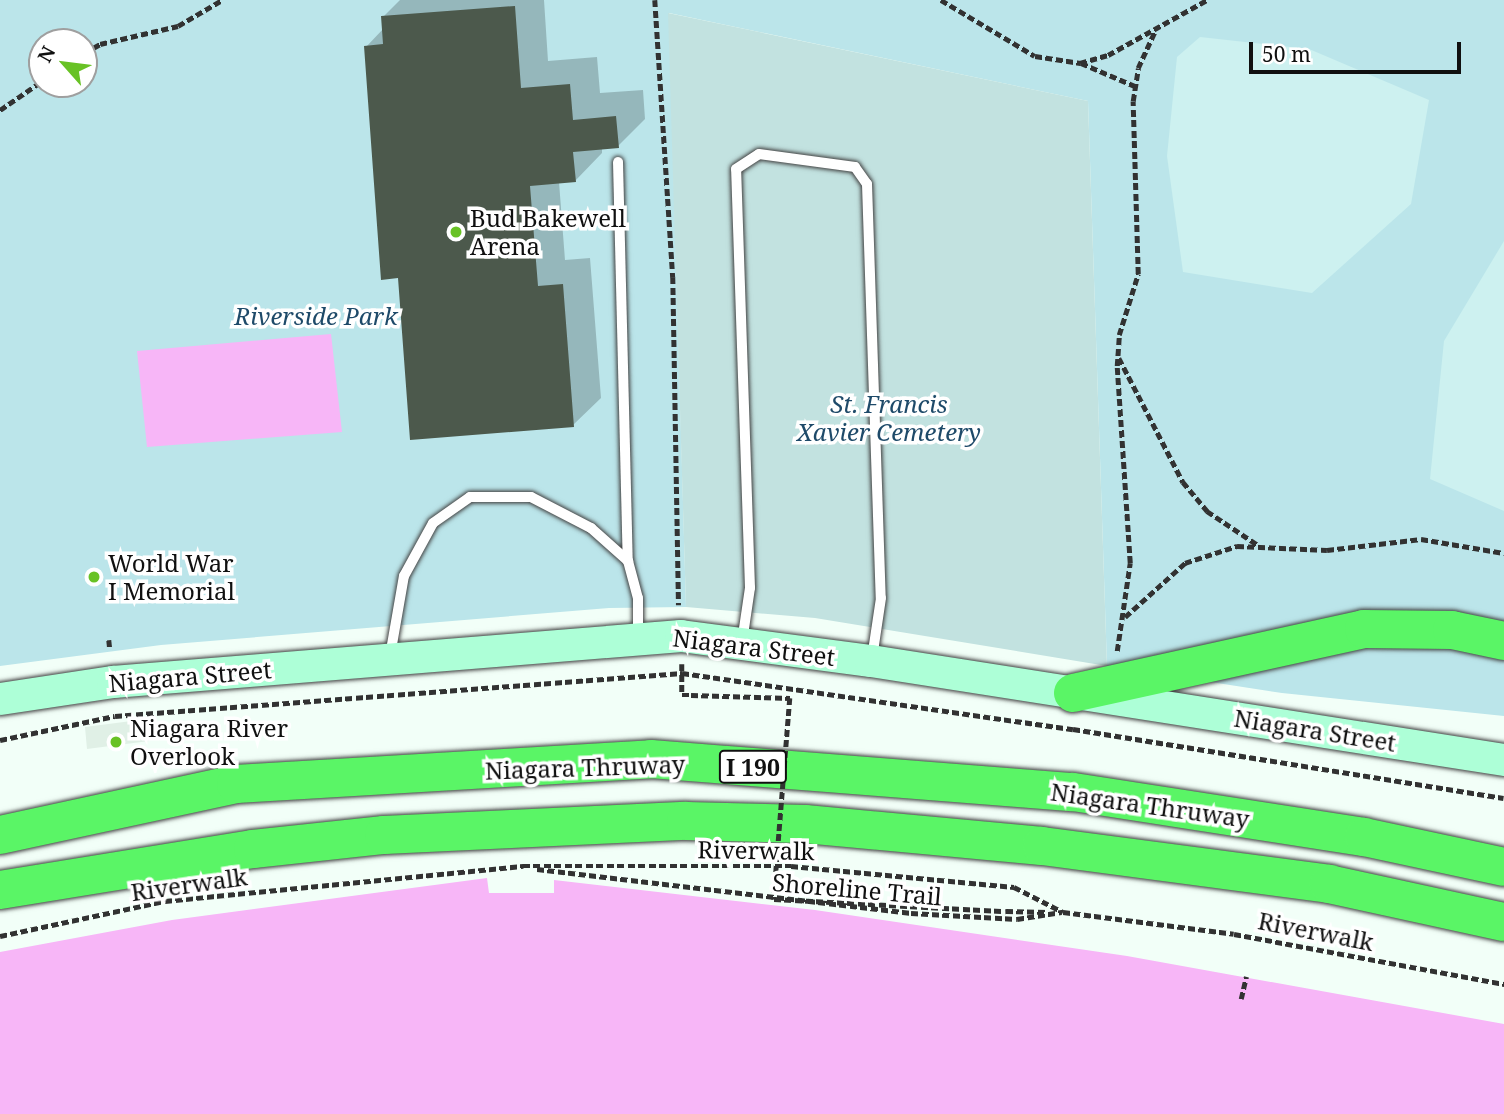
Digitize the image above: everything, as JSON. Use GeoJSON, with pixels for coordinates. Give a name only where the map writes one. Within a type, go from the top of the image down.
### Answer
{"type":"FeatureCollection","features":[{"type":"Feature","properties":{"kind":"highway"},"geometry":{"type":"LineString","coordinates":[[1073,693],[1364,629],[1452,630],[1504,642]]}},
{"type":"Feature","properties":{"kind":"highway","name":"Niagara Thruway"},"geometry":{"type":"LineString","coordinates":[[0,835],[236,784],[651,760],[1073,792],[1364,837],[1504,867]]}},
{"type":"Feature","properties":{"kind":"highway","name":"I 190"},"geometry":{"type":"LineString","coordinates":[[0,890],[253,849],[384,835],[699,822],[805,824],[1055,847],[1329,884],[1504,922]]}},
{"type":"Feature","properties":{"kind":"main road","name":"Niagara Street"},"geometry":{"type":"LineString","coordinates":[[0,699],[113,682],[638,636],[741,642],[1504,760]]}},
{"type":"Feature","properties":{"kind":"lane"},"geometry":{"type":"LineString","coordinates":[[741,642],[750,588],[736,169],[759,154],[855,167],[867,184],[881,598],[871,661]]}},
{"type":"Feature","properties":{"kind":"lane"},"geometry":{"type":"LineString","coordinates":[[618,162],[628,562],[638,598],[638,636]]}},
{"type":"Feature","properties":{"kind":"lane"},"geometry":{"type":"LineString","coordinates":[[390,656],[404,576],[433,523],[470,497],[531,497],[592,528],[628,562]]}},
{"type":"Feature","properties":{"kind":"path"},"geometry":{"type":"LineString","coordinates":[[98,45],[178,26],[222,0]]}},
{"type":"Feature","properties":{"kind":"path"},"geometry":{"type":"LineString","coordinates":[[655,0],[673,277],[679,604]]}},
{"type":"Feature","properties":{"kind":"path"},"geometry":{"type":"LineString","coordinates":[[941,0],[1035,56],[1080,63],[1135,86]]}},
{"type":"Feature","properties":{"kind":"path"},"geometry":{"type":"LineString","coordinates":[[1080,63],[1108,55],[1207,0]]}},
{"type":"Feature","properties":{"kind":"path"},"geometry":{"type":"LineString","coordinates":[[1115,656],[1124,618],[1130,563],[1118,354],[1119,335],[1138,274],[1131,142],[1138,68],[1155,31]]}},
{"type":"Feature","properties":{"kind":"path"},"geometry":{"type":"LineString","coordinates":[[0,110],[28,91]]}},
{"type":"Feature","properties":{"kind":"path"},"geometry":{"type":"LineString","coordinates":[[1118,354],[1183,482],[1207,511],[1259,546]]}},
{"type":"Feature","properties":{"kind":"path"},"geometry":{"type":"LineString","coordinates":[[1124,618],[1185,563],[1210,551],[1259,546],[1327,550],[1421,538],[1504,553]]}},
{"type":"Feature","properties":{"kind":"path"},"geometry":{"type":"LineString","coordinates":[[109,640],[110,650]]}},
{"type":"Feature","properties":{"kind":"path"},"geometry":{"type":"LineString","coordinates":[[682,673],[682,695],[790,698],[774,899],[1063,912]]}},
{"type":"Feature","properties":{"kind":"path"},"geometry":{"type":"LineString","coordinates":[[0,740],[115,716],[682,673],[1060,727],[1504,798]]}},
{"type":"Feature","properties":{"kind":"path","name":"Shoreline Trail"},"geometry":{"type":"LineString","coordinates":[[523,866],[911,913],[1017,919],[1063,912]]}},
{"type":"Feature","properties":{"kind":"path","name":"Riverwalk"},"geometry":{"type":"LineString","coordinates":[[0,936],[164,901],[523,866],[791,866],[1014,887],[1063,912],[1234,934],[1504,984]]}},
{"type":"Feature","properties":{"kind":"path"},"geometry":{"type":"LineString","coordinates":[[1241,999],[1246,977]]}},
{"type":"Feature","properties":{"kind":"green space","name":"Riverside Park"},"geometry":{"type":"Polygon","coordinates":[[[0,0],[1504,0],[1504,716],[1282,693],[1107,666],[1088,101],[669,13],[686,607],[609,608],[161,645],[0,666],[0,0]]]}},
{"type":"Feature","properties":{"kind":"green space","name":"St. Francis Xavier Cemetery"},"geometry":{"type":"Polygon","coordinates":[[[668,13],[1088,101],[1107,666],[815,618],[686,607],[668,13]]]}},
{"type":"Feature","properties":{"kind":"shaded area"},"geometry":{"type":"Polygon","coordinates":[[[1200,37],[1309,49],[1429,100],[1411,204],[1312,293],[1183,272],[1167,156],[1177,57],[1200,37]]]}},
{"type":"Feature","properties":{"kind":"shaded area"},"geometry":{"type":"Polygon","coordinates":[[[1504,241],[1504,511],[1430,479],[1444,341],[1504,241]]]}},
{"type":"Feature","properties":{"kind":"shaded area"},"geometry":{"type":"Polygon","coordinates":[[[331,334],[342,432],[147,447],[137,351],[331,334]]]}},
{"type":"Feature","properties":{"kind":"shaded area"},"geometry":{"type":"Polygon","coordinates":[[[147,719],[149,741],[87,749],[85,727],[147,719]]]}},
{"type":"Feature","properties":{"kind":"shaded area"},"geometry":{"type":"Polygon","coordinates":[[[487,878],[489,893],[554,893],[554,880],[815,910],[1127,956],[1504,1024],[1504,1114],[0,1114],[0,952],[172,920],[487,878]]]}},
{"type":"Feature","properties":{"kind":"building","name":"Bud Bakewell Arena"},"geometry":{"type":"Polygon","coordinates":[[[515,6],[521,88],[570,84],[573,120],[616,116],[619,148],[573,152],[576,182],[530,186],[538,286],[563,284],[574,427],[410,440],[398,278],[381,280],[364,46],[383,44],[381,16],[515,6]]]}},
{"type":"Feature","properties":{"kind":"place","name":"Bud Bakewell Arena"},"geometry":{"type":"Point","coordinates":[456,232]}},
{"type":"Feature","properties":{"kind":"place","name":"World War I Memorial"},"geometry":{"type":"Point","coordinates":[94,577]}},
{"type":"Feature","properties":{"kind":"place","name":"Niagara River Overlook"},"geometry":{"type":"Point","coordinates":[116,742]}}]}
